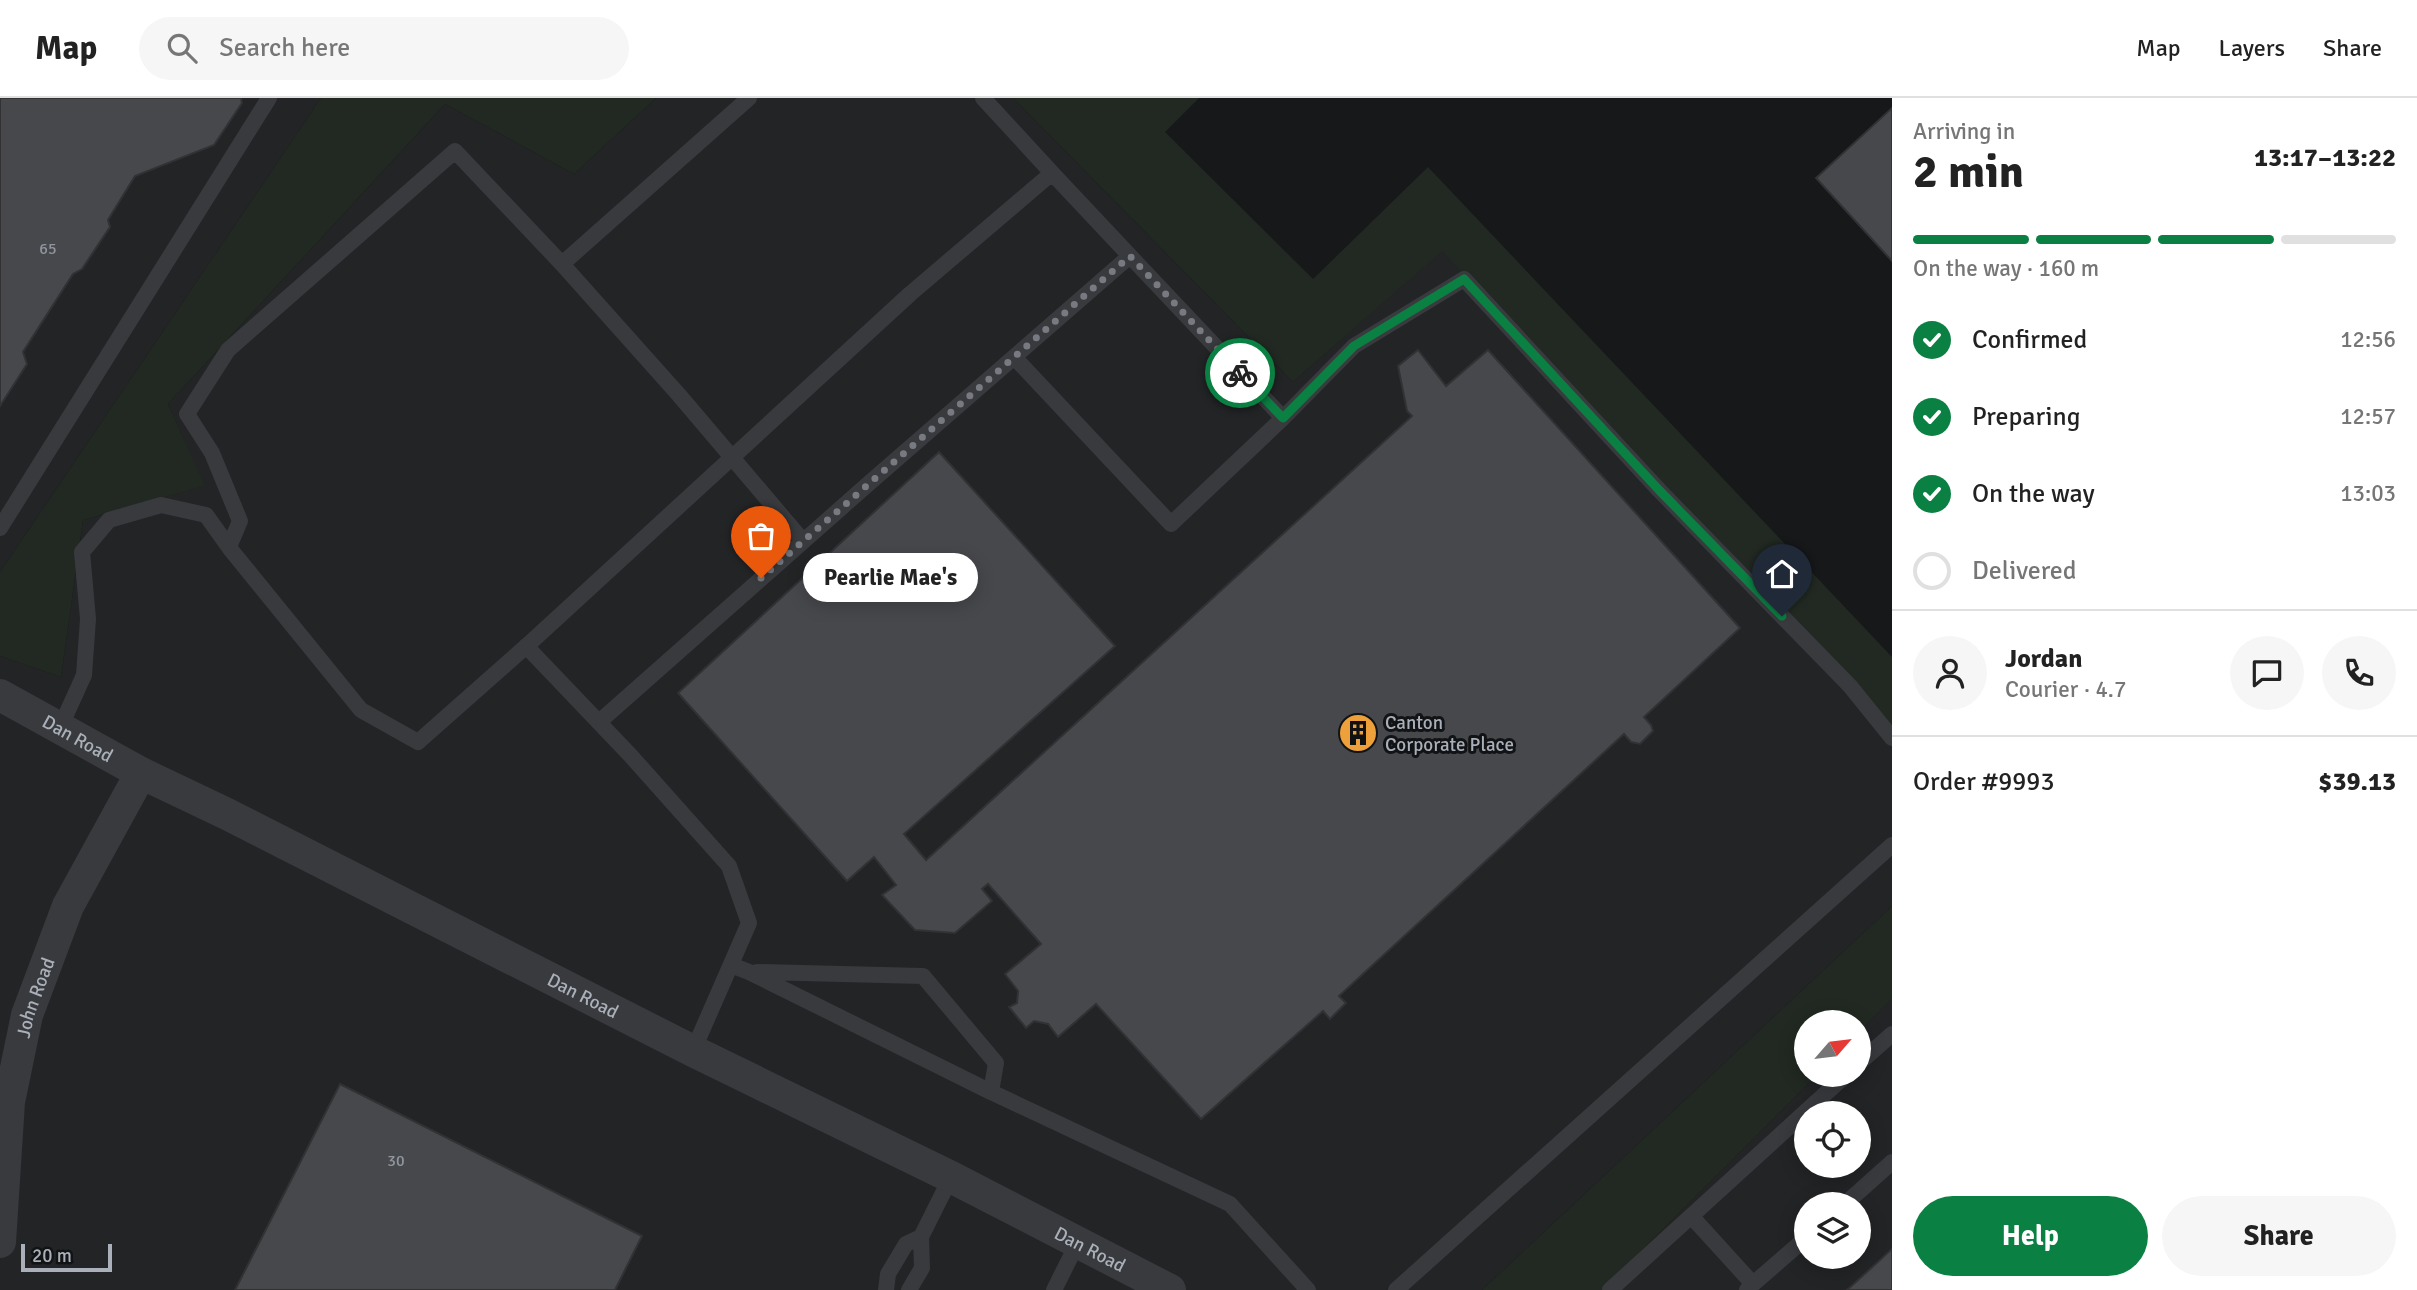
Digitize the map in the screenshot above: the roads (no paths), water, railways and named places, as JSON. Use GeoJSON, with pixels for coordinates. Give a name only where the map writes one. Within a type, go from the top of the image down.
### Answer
{"type":"FeatureCollection","features":[{"type":"Feature","properties":{"kind":"street","name":"Dan Road"},"geometry":{"type":"LineString","coordinates":[[0,695],[141,773],[693,1051],[951,1177],[1170,1290]]}},
{"type":"Feature","properties":{"kind":"street","name":"John Road"},"geometry":{"type":"LineString","coordinates":[[0,1242],[9,1102],[27,1015],[68,906],[141,773]]}},
{"type":"Feature","properties":{"kind":"lane"},"geometry":{"type":"LineString","coordinates":[[0,528],[269,98]]}},
{"type":"Feature","properties":{"kind":"lane"},"geometry":{"type":"LineString","coordinates":[[562,264],[750,98]]}},
{"type":"Feature","properties":{"kind":"lane"},"geometry":{"type":"LineString","coordinates":[[983,98],[1283,418]]}},
{"type":"Feature","properties":{"kind":"lane"},"geometry":{"type":"LineString","coordinates":[[229,547],[240,521],[212,453],[187,414],[228,350],[455,151],[562,264],[679,395],[803,541]]}},
{"type":"Feature","properties":{"kind":"lane"},"geometry":{"type":"LineString","coordinates":[[60,728],[84,675],[88,619],[82,552],[109,520],[161,505],[206,515],[361,710],[418,742],[732,459],[910,294],[1052,173]]}},
{"type":"Feature","properties":{"kind":"lane"},"geometry":{"type":"LineString","coordinates":[[599,722],[1130,256]]}},
{"type":"Feature","properties":{"kind":"lane"},"geometry":{"type":"LineString","coordinates":[[1014,357],[1171,524],[1283,418],[1354,346],[1464,279],[1659,490],[1850,686],[1892,738]]}},
{"type":"Feature","properties":{"kind":"lane"},"geometry":{"type":"LineString","coordinates":[[526,646],[599,722],[729,866],[748,923],[693,1051]]}},
{"type":"Feature","properties":{"kind":"lane"},"geometry":{"type":"LineString","coordinates":[[1396,1290],[1892,845]]}},
{"type":"Feature","properties":{"kind":"lane"},"geometry":{"type":"LineString","coordinates":[[730,965],[750,972],[991,1092],[1230,1204],[1308,1290]]}},
{"type":"Feature","properties":{"kind":"lane"},"geometry":{"type":"LineString","coordinates":[[750,972],[923,976],[996,1063],[991,1092]]}},
{"type":"Feature","properties":{"kind":"lane"},"geometry":{"type":"LineString","coordinates":[[1871,1053],[1892,1034]]}},
{"type":"Feature","properties":{"kind":"lane"},"geometry":{"type":"LineString","coordinates":[[1610,1290],[1833,1087]]}},
{"type":"Feature","properties":{"kind":"lane"},"geometry":{"type":"LineString","coordinates":[[1858,1192],[1892,1162]]}},
{"type":"Feature","properties":{"kind":"lane"},"geometry":{"type":"LineString","coordinates":[[909,1290],[922,1268],[921,1237],[951,1177]]}},
{"type":"Feature","properties":{"kind":"lane"},"geometry":{"type":"LineString","coordinates":[[1692,1217],[1750,1287],[1794,1248]]}},
{"type":"Feature","properties":{"kind":"lane"},"geometry":{"type":"LineString","coordinates":[[886,1290],[888,1274],[906,1244],[921,1237]]}},
{"type":"Feature","properties":{"kind":"lane"},"geometry":{"type":"LineString","coordinates":[[1054,1290],[1078,1242]]}},
{"type":"Feature","properties":{"kind":"place","name":"Pearlie Mae's"},"geometry":{"type":"Point","coordinates":[761,578]}},
{"type":"Feature","properties":{"kind":"place","name":"Canton Corporate Place"},"geometry":{"type":"Point","coordinates":[1358,733]}}]}
